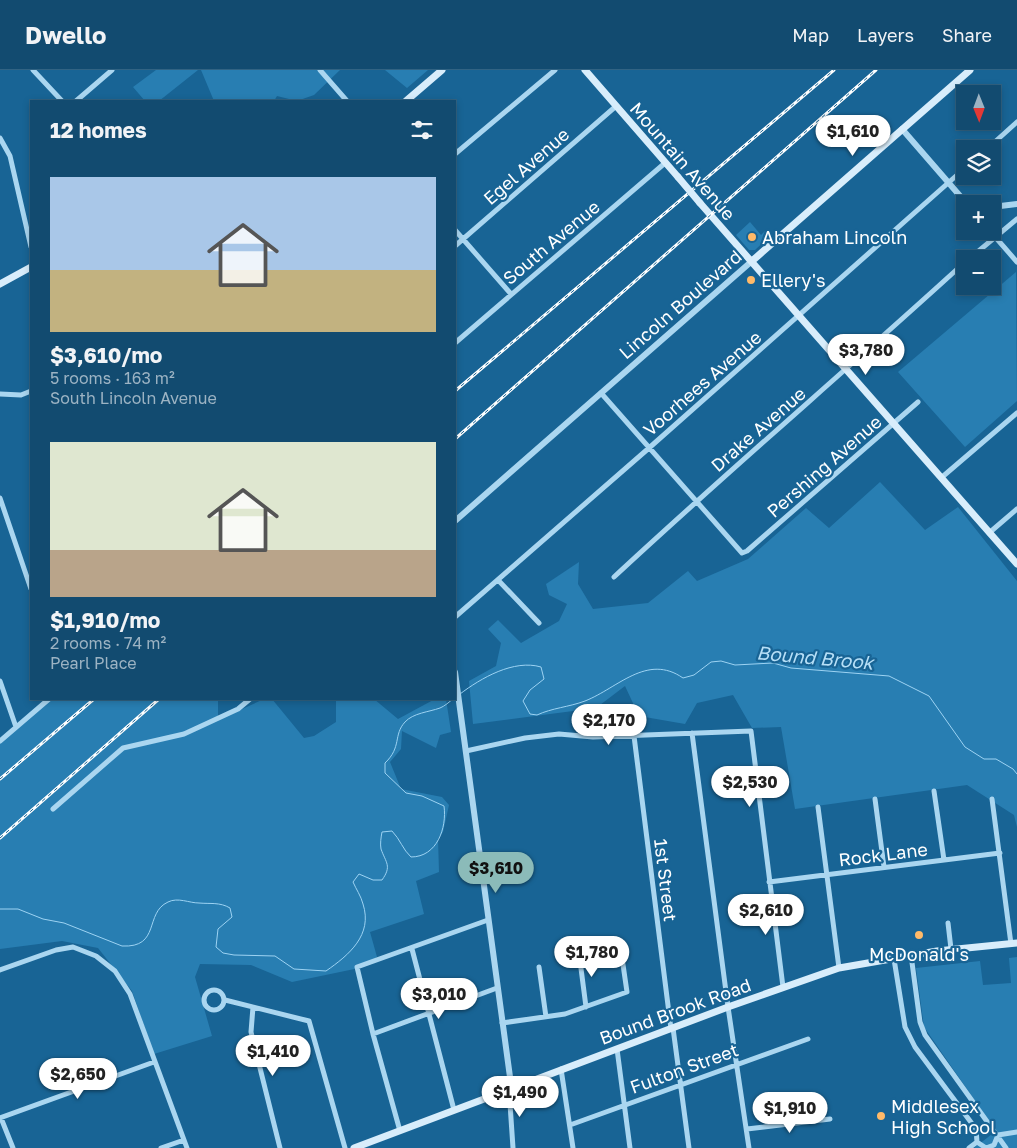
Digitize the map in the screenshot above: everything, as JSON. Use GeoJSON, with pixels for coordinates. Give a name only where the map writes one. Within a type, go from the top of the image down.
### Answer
{"type":"FeatureCollection","features":[{"type":"Feature","properties":{"kind":"main road"},"geometry":{"type":"LineString","coordinates":[[407,100],[442,70]]}},
{"type":"Feature","properties":{"kind":"main road","name":"Mountain Avenue"},"geometry":{"type":"LineString","coordinates":[[585,70],[615,107],[1017,564]]}},
{"type":"Feature","properties":{"kind":"main road","name":"Lincoln Boulevard"},"geometry":{"type":"LineString","coordinates":[[752,262],[970,70]]}},
{"type":"Feature","properties":{"kind":"main road"},"geometry":{"type":"LineString","coordinates":[[0,284],[30,268]]}},
{"type":"Feature","properties":{"kind":"main road","name":"Bound Brook Road"},"geometry":{"type":"LineString","coordinates":[[354,1148],[728,1007],[839,968],[952,949],[1014,944]]}},
{"type":"Feature","properties":{"kind":"street"},"geometry":{"type":"LineString","coordinates":[[33,70],[61,100]]}},
{"type":"Feature","properties":{"kind":"street"},"geometry":{"type":"LineString","coordinates":[[77,100],[112,70]]}},
{"type":"Feature","properties":{"kind":"street"},"geometry":{"type":"LineString","coordinates":[[320,70],[346,100]]}},
{"type":"Feature","properties":{"kind":"street"},"geometry":{"type":"LineString","coordinates":[[456,153],[555,70]]}},
{"type":"Feature","properties":{"kind":"street","name":"Egel Avenue"},"geometry":{"type":"LineString","coordinates":[[456,245],[615,107]]}},
{"type":"Feature","properties":{"kind":"street"},"geometry":{"type":"LineString","coordinates":[[997,140],[1017,122]]}},
{"type":"Feature","properties":{"kind":"street"},"geometry":{"type":"LineString","coordinates":[[902,130],[959,195]]}},
{"type":"Feature","properties":{"kind":"street"},"geometry":{"type":"LineString","coordinates":[[0,138],[2,147],[10,156],[30,243]]}},
{"type":"Feature","properties":{"kind":"street","name":"South Avenue"},"geometry":{"type":"LineString","coordinates":[[456,341],[665,163]]}},
{"type":"Feature","properties":{"kind":"street","name":"Voorhees Avenue"},"geometry":{"type":"LineString","coordinates":[[456,616],[650,448],[956,176]]}},
{"type":"Feature","properties":{"kind":"street"},"geometry":{"type":"LineString","coordinates":[[1001,206],[1017,204]]}},
{"type":"Feature","properties":{"kind":"street"},"geometry":{"type":"LineString","coordinates":[[1001,229],[1017,219]]}},
{"type":"Feature","properties":{"kind":"street"},"geometry":{"type":"LineString","coordinates":[[456,231],[511,294]]}},
{"type":"Feature","properties":{"kind":"street"},"geometry":{"type":"LineString","coordinates":[[977,250],[986,240]]}},
{"type":"Feature","properties":{"kind":"street"},"geometry":{"type":"LineString","coordinates":[[997,240],[1017,262]]}},
{"type":"Feature","properties":{"kind":"street","name":"Lincoln Boulevard"},"geometry":{"type":"LineString","coordinates":[[456,520],[752,262]]}},
{"type":"Feature","properties":{"kind":"street","name":"Drake Avenue"},"geometry":{"type":"LineString","coordinates":[[614,577],[695,501],[846,370],[956,270]]}},
{"type":"Feature","properties":{"kind":"street"},"geometry":{"type":"LineString","coordinates":[[0,394],[21,395],[30,391]]}},
{"type":"Feature","properties":{"kind":"street"},"geometry":{"type":"LineString","coordinates":[[601,393],[695,501]]}},
{"type":"Feature","properties":{"kind":"street","name":"Pershing Avenue"},"geometry":{"type":"LineString","coordinates":[[695,501],[737,549],[742,553],[747,551],[918,402]]}},
{"type":"Feature","properties":{"kind":"street"},"geometry":{"type":"LineString","coordinates":[[941,478],[1017,413]]}},
{"type":"Feature","properties":{"kind":"street"},"geometry":{"type":"LineString","coordinates":[[0,498],[30,586]]}},
{"type":"Feature","properties":{"kind":"street"},"geometry":{"type":"LineString","coordinates":[[989,533],[1017,509]]}},
{"type":"Feature","properties":{"kind":"street"},"geometry":{"type":"LineString","coordinates":[[498,580],[538,623]]}},
{"type":"Feature","properties":{"kind":"street"},"geometry":{"type":"LineString","coordinates":[[456,679],[510,1077],[509,1089],[513,1148]]}},
{"type":"Feature","properties":{"kind":"street"},"geometry":{"type":"LineString","coordinates":[[0,681],[16,727]]}},
{"type":"Feature","properties":{"kind":"street"},"geometry":{"type":"LineString","coordinates":[[0,741],[48,700]]}},
{"type":"Feature","properties":{"kind":"street"},"geometry":{"type":"LineString","coordinates":[[53,808],[122,748],[184,734],[238,709],[249,700]]}},
{"type":"Feature","properties":{"kind":"street"},"geometry":{"type":"LineString","coordinates":[[466,751],[526,738],[559,734],[593,737],[751,731],[784,987]]}},
{"type":"Feature","properties":{"kind":"street"},"geometry":{"type":"LineString","coordinates":[[692,733],[728,1007],[749,1148]]}},
{"type":"Feature","properties":{"kind":"street","name":"1st Street"},"geometry":{"type":"LineString","coordinates":[[634,736],[689,1148]]}},
{"type":"Feature","properties":{"kind":"street"},"geometry":{"type":"LineString","coordinates":[[934,791],[944,860]]}},
{"type":"Feature","properties":{"kind":"street"},"geometry":{"type":"LineString","coordinates":[[875,799],[884,867]]}},
{"type":"Feature","properties":{"kind":"street"},"geometry":{"type":"LineString","coordinates":[[992,799],[1014,944]]}},
{"type":"Feature","properties":{"kind":"street"},"geometry":{"type":"LineString","coordinates":[[818,807],[839,968]]}},
{"type":"Feature","properties":{"kind":"street","name":"Rock Lane"},"geometry":{"type":"LineString","coordinates":[[769,882],[1000,853]]}},
{"type":"Feature","properties":{"kind":"street"},"geometry":{"type":"LineString","coordinates":[[400,1131],[359,982],[357,967],[412,949],[488,920]]}},
{"type":"Feature","properties":{"kind":"street"},"geometry":{"type":"LineString","coordinates":[[948,923],[952,949]]}},
{"type":"Feature","properties":{"kind":"street"},"geometry":{"type":"LineString","coordinates":[[502,1023],[546,1017],[586,1007],[627,992],[620,944]]}},
{"type":"Feature","properties":{"kind":"street"},"geometry":{"type":"LineString","coordinates":[[0,970],[56,950],[73,947],[96,956],[120,977],[130,994],[187,1148]]}},
{"type":"Feature","properties":{"kind":"street"},"geometry":{"type":"LineString","coordinates":[[412,949],[454,1110]]}},
{"type":"Feature","properties":{"kind":"street"},"geometry":{"type":"LineString","coordinates":[[579,952],[586,1007]]}},
{"type":"Feature","properties":{"kind":"street"},"geometry":{"type":"LineString","coordinates":[[911,955],[920,1022],[925,1035],[1006,1148]]}},
{"type":"Feature","properties":{"kind":"street"},"geometry":{"type":"LineString","coordinates":[[894,959],[905,1027],[915,1047],[976,1129],[978,1142],[986,1148],[994,1145],[998,1135]]}},
{"type":"Feature","properties":{"kind":"street"},"geometry":{"type":"LineString","coordinates":[[539,967],[546,1017]]}},
{"type":"Feature","properties":{"kind":"street"},"geometry":{"type":"LineString","coordinates":[[373,1034],[497,988]]}},
{"type":"Feature","properties":{"kind":"street"},"geometry":{"type":"LineString","coordinates":[[214,989],[223,994],[225,1000],[220,1008],[214,1010],[206,1006],[204,1000],[208,991],[214,989]]}},
{"type":"Feature","properties":{"kind":"street"},"geometry":{"type":"LineString","coordinates":[[225,1000],[308,1021],[345,1148]]}},
{"type":"Feature","properties":{"kind":"street"},"geometry":{"type":"LineString","coordinates":[[253,1007],[251,1032],[280,1148]]}},
{"type":"Feature","properties":{"kind":"street","name":"Fulton Street"},"geometry":{"type":"LineString","coordinates":[[570,1125],[736,1063],[808,1039]]}},
{"type":"Feature","properties":{"kind":"street"},"geometry":{"type":"LineString","coordinates":[[617,1049],[630,1148]]}},
{"type":"Feature","properties":{"kind":"street"},"geometry":{"type":"LineString","coordinates":[[13,1148],[0,1118],[154,1062]]}},
{"type":"Feature","properties":{"kind":"street"},"geometry":{"type":"LineString","coordinates":[[561,1069],[573,1148]]}},
{"type":"Feature","properties":{"kind":"street"},"geometry":{"type":"LineString","coordinates":[[747,1129],[830,1119]]}},
{"type":"Feature","properties":{"kind":"street"},"geometry":{"type":"LineString","coordinates":[[998,1135],[1017,1132]]}},
{"type":"Feature","properties":{"kind":"street"},"geometry":{"type":"LineString","coordinates":[[161,1148],[184,1140]]}},
{"type":"Feature","properties":{"kind":"street"},"geometry":{"type":"LineString","coordinates":[[969,1148],[978,1142]]}},
{"type":"Feature","properties":{"kind":"shaded area"},"geometry":{"type":"Polygon","coordinates":[[[156,70],[198,70],[160,100],[144,100],[133,87],[156,70]]]}},
{"type":"Feature","properties":{"kind":"shaded area"},"geometry":{"type":"Polygon","coordinates":[[[201,70],[340,70],[314,95],[300,100],[277,96],[275,100],[214,100],[201,70]]]}},
{"type":"Feature","properties":{"kind":"shaded area"},"geometry":{"type":"Polygon","coordinates":[[[385,70],[428,70],[407,88],[385,70]]]}},
{"type":"Feature","properties":{"kind":"shaded area"},"geometry":{"type":"Polygon","coordinates":[[[750,222],[761,235],[765,231],[770,236],[755,250],[749,250],[736,235],[750,222]]]}},
{"type":"Feature","properties":{"kind":"shaded area"},"geometry":{"type":"Polygon","coordinates":[[[1016,272],[1017,401],[965,447],[898,372],[989,295],[1001,295],[1001,285],[1016,272]]]}},
{"type":"Feature","properties":{"kind":"shaded area"},"geometry":{"type":"Polygon","coordinates":[[[880,482],[925,530],[958,507],[1017,581],[1017,827],[1014,815],[967,785],[795,809],[781,727],[752,728],[733,695],[697,703],[685,724],[639,716],[625,686],[596,708],[473,724],[469,681],[496,666],[501,643],[488,629],[498,620],[521,643],[559,621],[567,604],[549,595],[546,584],[579,562],[578,584],[593,609],[648,603],[688,571],[697,581],[748,559],[806,508],[829,528],[880,482]]]}},
{"type":"Feature","properties":{"kind":"shaded area"},"geometry":{"type":"Polygon","coordinates":[[[46,700],[218,700],[218,720],[262,700],[273,700],[304,738],[314,736],[336,722],[336,700],[375,700],[398,719],[433,700],[446,700],[451,732],[440,735],[436,748],[402,731],[401,749],[390,762],[401,789],[442,797],[449,805],[443,832],[438,839],[439,872],[416,881],[424,914],[370,932],[377,957],[364,967],[292,982],[251,965],[200,964],[195,977],[212,1036],[154,1054],[132,991],[98,948],[62,941],[0,949],[0,740],[46,700]]]}},
{"type":"Feature","properties":{"kind":"shaded area"},"geometry":{"type":"Polygon","coordinates":[[[1017,957],[1017,1148],[974,1148],[996,1131],[924,1027],[916,968],[980,961],[983,985],[1011,983],[1009,958],[1017,957]]]}},
{"type":"Feature","properties":{"kind":"waterway","name":"Bound Brook"},"geometry":{"type":"LineString","coordinates":[[460,694],[488,676],[509,668],[531,665],[541,667],[544,679],[530,690],[523,701],[530,714],[537,715],[585,701],[621,681],[645,671],[657,669],[670,671],[683,678],[694,675],[711,662],[721,661],[735,665],[773,663],[791,668],[889,676],[929,696],[965,747],[984,759],[996,759],[1013,769],[1017,774]]}},
{"type":"Feature","properties":{"kind":"waterway","name":"Bound Brook"},"geometry":{"type":"LineString","coordinates":[[0,909],[18,909],[43,919],[64,923],[122,946],[142,942],[151,929],[156,914],[168,902],[180,900],[219,904],[230,908],[232,917],[218,929],[216,947],[223,953],[275,956],[294,969],[326,971],[343,958],[362,935],[365,915],[362,901],[353,882],[359,874],[373,880],[382,880],[385,875],[387,868],[381,849],[382,832],[392,831],[411,857],[420,856],[428,852],[434,847],[442,832],[445,815],[444,806],[422,796],[406,793],[385,773],[385,763],[394,752],[401,727],[408,719],[442,707],[452,700]]}},
{"type":"Feature","properties":{"kind":"railway"},"geometry":{"type":"LineString","coordinates":[[456,390],[834,70]]}},
{"type":"Feature","properties":{"kind":"railway"},"geometry":{"type":"LineString","coordinates":[[456,438],[876,70]]}},
{"type":"Feature","properties":{"kind":"railway"},"geometry":{"type":"LineString","coordinates":[[0,779],[93,700]]}},
{"type":"Feature","properties":{"kind":"railway"},"geometry":{"type":"LineString","coordinates":[[0,838],[158,700]]}},
{"type":"Feature","properties":{"kind":"place","name":"Abraham Lincoln"},"geometry":{"type":"Point","coordinates":[752,237]}},
{"type":"Feature","properties":{"kind":"place","name":"Ellery's"},"geometry":{"type":"Point","coordinates":[751,280]}},
{"type":"Feature","properties":{"kind":"place","name":"McDonald's"},"geometry":{"type":"Point","coordinates":[919,935]}},
{"type":"Feature","properties":{"kind":"place","name":"Middlesex High School"},"geometry":{"type":"Point","coordinates":[881,1116]}}]}
